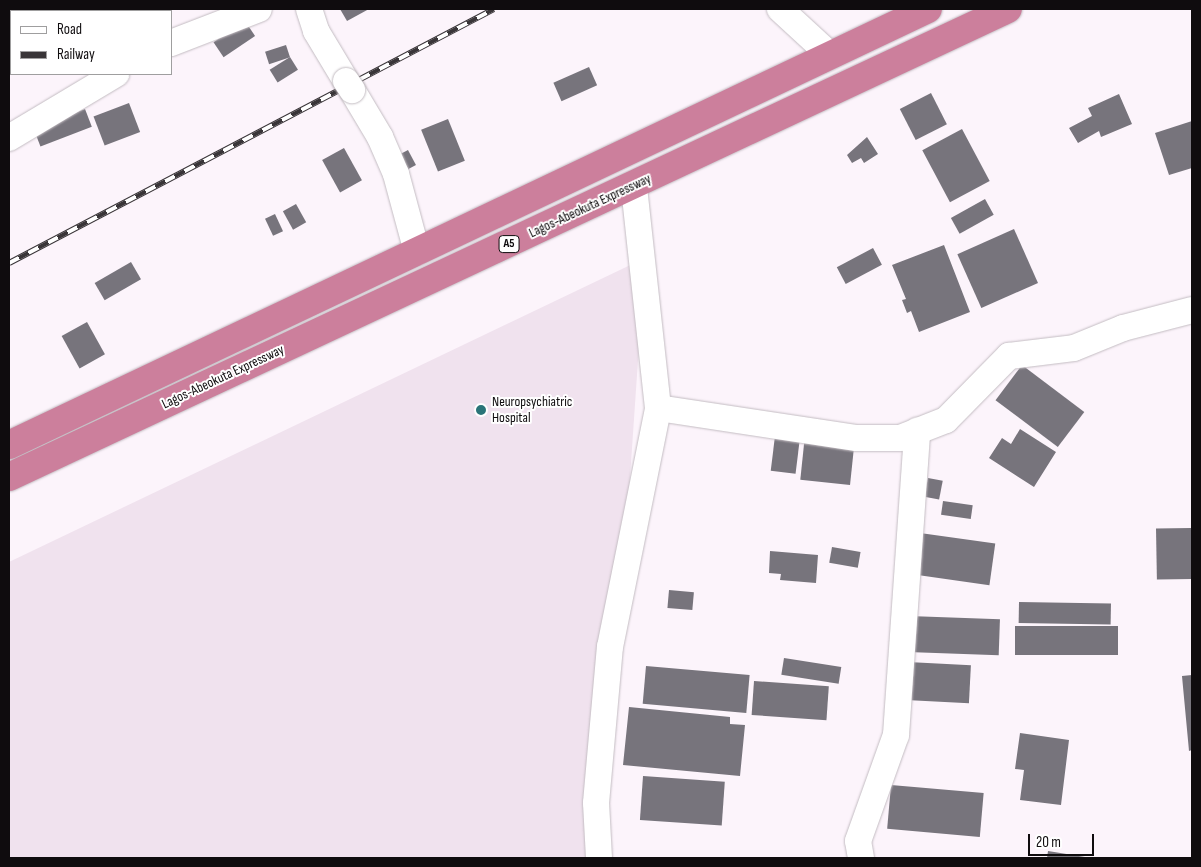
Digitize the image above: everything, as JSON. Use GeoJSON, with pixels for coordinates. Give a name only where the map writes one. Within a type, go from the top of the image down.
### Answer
{"type":"FeatureCollection","features":[{"type":"Feature","properties":{"kind":"highway","name":"A5"},"geometry":{"type":"LineString","coordinates":[[9,446],[928,9]]}},
{"type":"Feature","properties":{"kind":"highway","name":"Lagos-Abeokuta Expressway"},"geometry":{"type":"LineString","coordinates":[[9,477],[634,186],[1008,9]]}},
{"type":"Feature","properties":{"kind":"street"},"geometry":{"type":"LineString","coordinates":[[172,43],[259,9]]}},
{"type":"Feature","properties":{"kind":"street"},"geometry":{"type":"LineString","coordinates":[[309,9],[316,31],[380,137],[396,174],[417,252]]}},
{"type":"Feature","properties":{"kind":"street"},"geometry":{"type":"LineString","coordinates":[[780,9],[830,55]]}},
{"type":"Feature","properties":{"kind":"street"},"geometry":{"type":"LineString","coordinates":[[9,138],[114,75]]}},
{"type":"Feature","properties":{"kind":"street"},"geometry":{"type":"LineString","coordinates":[[599,858],[596,804],[610,647],[658,408],[634,186]]}},
{"type":"Feature","properties":{"kind":"street"},"geometry":{"type":"LineString","coordinates":[[658,408],[857,438],[900,438],[946,420],[1009,356],[1074,348],[1123,328],[1192,310]]}},
{"type":"Feature","properties":{"kind":"street"},"geometry":{"type":"LineString","coordinates":[[861,858],[858,841],[896,735],[917,431]]}},
{"type":"Feature","properties":{"kind":"shaded area","name":"Neuropsychiatric Hospital"},"geometry":{"type":"Polygon","coordinates":[[[645,258],[604,858],[9,858],[9,562],[645,258]]]}},
{"type":"Feature","properties":{"kind":"building"},"geometry":{"type":"Polygon","coordinates":[[[340,9],[369,9],[347,21],[340,9]]]}},
{"type":"Feature","properties":{"kind":"building"},"geometry":{"type":"Polygon","coordinates":[[[245,21],[255,36],[224,57],[213,42],[245,21]]]}},
{"type":"Feature","properties":{"kind":"building"},"geometry":{"type":"Polygon","coordinates":[[[286,45],[290,57],[269,64],[265,52],[286,45]]]}},
{"type":"Feature","properties":{"kind":"building"},"geometry":{"type":"Polygon","coordinates":[[[290,57],[298,70],[278,82],[270,70],[290,57]]]}},
{"type":"Feature","properties":{"kind":"building"},"geometry":{"type":"Polygon","coordinates":[[[589,67],[597,85],[562,101],[553,83],[589,67]]]}},
{"type":"Feature","properties":{"kind":"building"},"geometry":{"type":"Polygon","coordinates":[[[931,93],[947,124],[916,140],[900,109],[931,93]]]}},
{"type":"Feature","properties":{"kind":"building"},"geometry":{"type":"Polygon","coordinates":[[[1119,94],[1132,124],[1101,137],[1099,131],[1078,143],[1069,128],[1092,116],[1088,108],[1119,94]]]}},
{"type":"Feature","properties":{"kind":"building"},"geometry":{"type":"Polygon","coordinates":[[[129,103],[140,132],[105,146],[94,117],[129,103]]]}},
{"type":"Feature","properties":{"kind":"building"},"geometry":{"type":"Polygon","coordinates":[[[85,109],[92,127],[40,146],[34,129],[85,109]]]}},
{"type":"Feature","properties":{"kind":"building"},"geometry":{"type":"Polygon","coordinates":[[[448,119],[465,161],[438,172],[421,130],[448,119]]]}},
{"type":"Feature","properties":{"kind":"building"},"geometry":{"type":"Polygon","coordinates":[[[1192,121],[1192,168],[1169,175],[1155,133],[1192,121]]]}},
{"type":"Feature","properties":{"kind":"building"},"geometry":{"type":"Polygon","coordinates":[[[962,129],[990,181],[950,202],[922,150],[962,129]]]}},
{"type":"Feature","properties":{"kind":"building"},"geometry":{"type":"Polygon","coordinates":[[[867,137],[878,154],[864,163],[861,158],[852,163],[847,155],[867,137]]]}},
{"type":"Feature","properties":{"kind":"building"},"geometry":{"type":"Polygon","coordinates":[[[344,148],[362,180],[340,192],[322,160],[344,148]]]}},
{"type":"Feature","properties":{"kind":"building"},"geometry":{"type":"Polygon","coordinates":[[[408,150],[416,165],[403,172],[395,157],[408,150]]]}},
{"type":"Feature","properties":{"kind":"building"},"geometry":{"type":"Polygon","coordinates":[[[985,199],[994,215],[960,234],[951,218],[985,199]]]}},
{"type":"Feature","properties":{"kind":"building"},"geometry":{"type":"Polygon","coordinates":[[[296,204],[306,222],[293,230],[283,211],[296,204]]]}},
{"type":"Feature","properties":{"kind":"building"},"geometry":{"type":"Polygon","coordinates":[[[275,214],[283,231],[273,236],[265,219],[275,214]]]}},
{"type":"Feature","properties":{"kind":"building"},"geometry":{"type":"Polygon","coordinates":[[[1014,229],[1038,283],[981,308],[957,254],[1014,229]]]}},
{"type":"Feature","properties":{"kind":"building"},"geometry":{"type":"Polygon","coordinates":[[[944,245],[970,312],[919,332],[911,311],[907,313],[902,300],[906,299],[892,265],[944,245]]]}},
{"type":"Feature","properties":{"kind":"building"},"geometry":{"type":"Polygon","coordinates":[[[873,248],[882,265],[846,284],[837,267],[873,248]]]}},
{"type":"Feature","properties":{"kind":"building"},"geometry":{"type":"Polygon","coordinates":[[[131,262],[141,279],[105,300],[95,283],[131,262]]]}},
{"type":"Feature","properties":{"kind":"building"},"geometry":{"type":"Polygon","coordinates":[[[87,322],[105,354],[80,368],[62,336],[87,322]]]}},
{"type":"Feature","properties":{"kind":"building"},"geometry":{"type":"Polygon","coordinates":[[[1022,365],[1084,412],[1058,447],[996,400],[1022,365]]]}},
{"type":"Feature","properties":{"kind":"building"},"geometry":{"type":"Polygon","coordinates":[[[1020,429],[1056,452],[1034,487],[989,458],[1002,438],[1011,444],[1020,429]]]}},
{"type":"Feature","properties":{"kind":"building"},"geometry":{"type":"Polygon","coordinates":[[[805,435],[855,440],[850,485],[800,480],[805,435]]]}},
{"type":"Feature","properties":{"kind":"building"},"geometry":{"type":"Polygon","coordinates":[[[775,436],[800,439],[796,474],[771,471],[775,436]]]}},
{"type":"Feature","properties":{"kind":"building"},"geometry":{"type":"Polygon","coordinates":[[[928,478],[943,481],[939,500],[924,497],[928,478]]]}},
{"type":"Feature","properties":{"kind":"building"},"geometry":{"type":"Polygon","coordinates":[[[943,501],[973,505],[971,519],[941,515],[943,501]]]}},
{"type":"Feature","properties":{"kind":"building"},"geometry":{"type":"Polygon","coordinates":[[[1191,528],[1192,579],[1157,580],[1156,529],[1191,528]]]}},
{"type":"Feature","properties":{"kind":"building"},"geometry":{"type":"Polygon","coordinates":[[[920,533],[995,544],[989,585],[914,575],[920,533]]]}},
{"type":"Feature","properties":{"kind":"building"},"geometry":{"type":"Polygon","coordinates":[[[832,547],[861,552],[858,568],[829,563],[832,547]]]}},
{"type":"Feature","properties":{"kind":"building"},"geometry":{"type":"Polygon","coordinates":[[[770,551],[818,555],[816,583],[780,580],[781,574],[769,573],[770,551]]]}},
{"type":"Feature","properties":{"kind":"building"},"geometry":{"type":"Polygon","coordinates":[[[669,590],[694,592],[692,610],[667,608],[669,590]]]}},
{"type":"Feature","properties":{"kind":"building"},"geometry":{"type":"Polygon","coordinates":[[[1019,602],[1111,604],[1111,625],[1019,623],[1019,602]]]}},
{"type":"Feature","properties":{"kind":"building"},"geometry":{"type":"Polygon","coordinates":[[[909,616],[1000,619],[999,655],[908,652],[909,616]]]}},
{"type":"Feature","properties":{"kind":"building"},"geometry":{"type":"Polygon","coordinates":[[[1015,626],[1118,626],[1118,655],[1015,655],[1015,626]]]}},
{"type":"Feature","properties":{"kind":"building"},"geometry":{"type":"Polygon","coordinates":[[[784,658],[841,667],[839,684],[781,675],[784,658]]]}},
{"type":"Feature","properties":{"kind":"building"},"geometry":{"type":"Polygon","coordinates":[[[908,662],[971,665],[969,703],[906,700],[908,662]]]}},
{"type":"Feature","properties":{"kind":"building"},"geometry":{"type":"Polygon","coordinates":[[[646,666],[750,675],[746,713],[643,704],[646,666]]]}},
{"type":"Feature","properties":{"kind":"building"},"geometry":{"type":"Polygon","coordinates":[[[1192,675],[1192,750],[1189,751],[1182,676],[1192,675]]]}},
{"type":"Feature","properties":{"kind":"building"},"geometry":{"type":"Polygon","coordinates":[[[754,681],[829,686],[826,720],[752,715],[754,681]]]}},
{"type":"Feature","properties":{"kind":"building"},"geometry":{"type":"Polygon","coordinates":[[[629,707],[730,717],[730,724],[745,725],[740,776],[623,765],[629,707]]]}},
{"type":"Feature","properties":{"kind":"building"},"geometry":{"type":"Polygon","coordinates":[[[1020,733],[1069,740],[1061,805],[1020,800],[1024,770],[1015,769],[1020,733]]]}},
{"type":"Feature","properties":{"kind":"building"},"geometry":{"type":"Polygon","coordinates":[[[643,776],[725,782],[722,826],[640,820],[643,776]]]}},
{"type":"Feature","properties":{"kind":"building"},"geometry":{"type":"Polygon","coordinates":[[[891,785],[984,793],[980,837],[887,829],[891,785]]]}},
{"type":"Feature","properties":{"kind":"building"},"geometry":{"type":"Polygon","coordinates":[[[1048,851],[1085,857],[1085,858],[1047,858],[1048,851]]]}},
{"type":"Feature","properties":{"kind":"railway"},"geometry":{"type":"LineString","coordinates":[[9,263],[494,9]]}},
{"type":"Feature","properties":{"kind":"place","name":"Neuropsychiatric Hospital"},"geometry":{"type":"Point","coordinates":[481,410]}}]}
